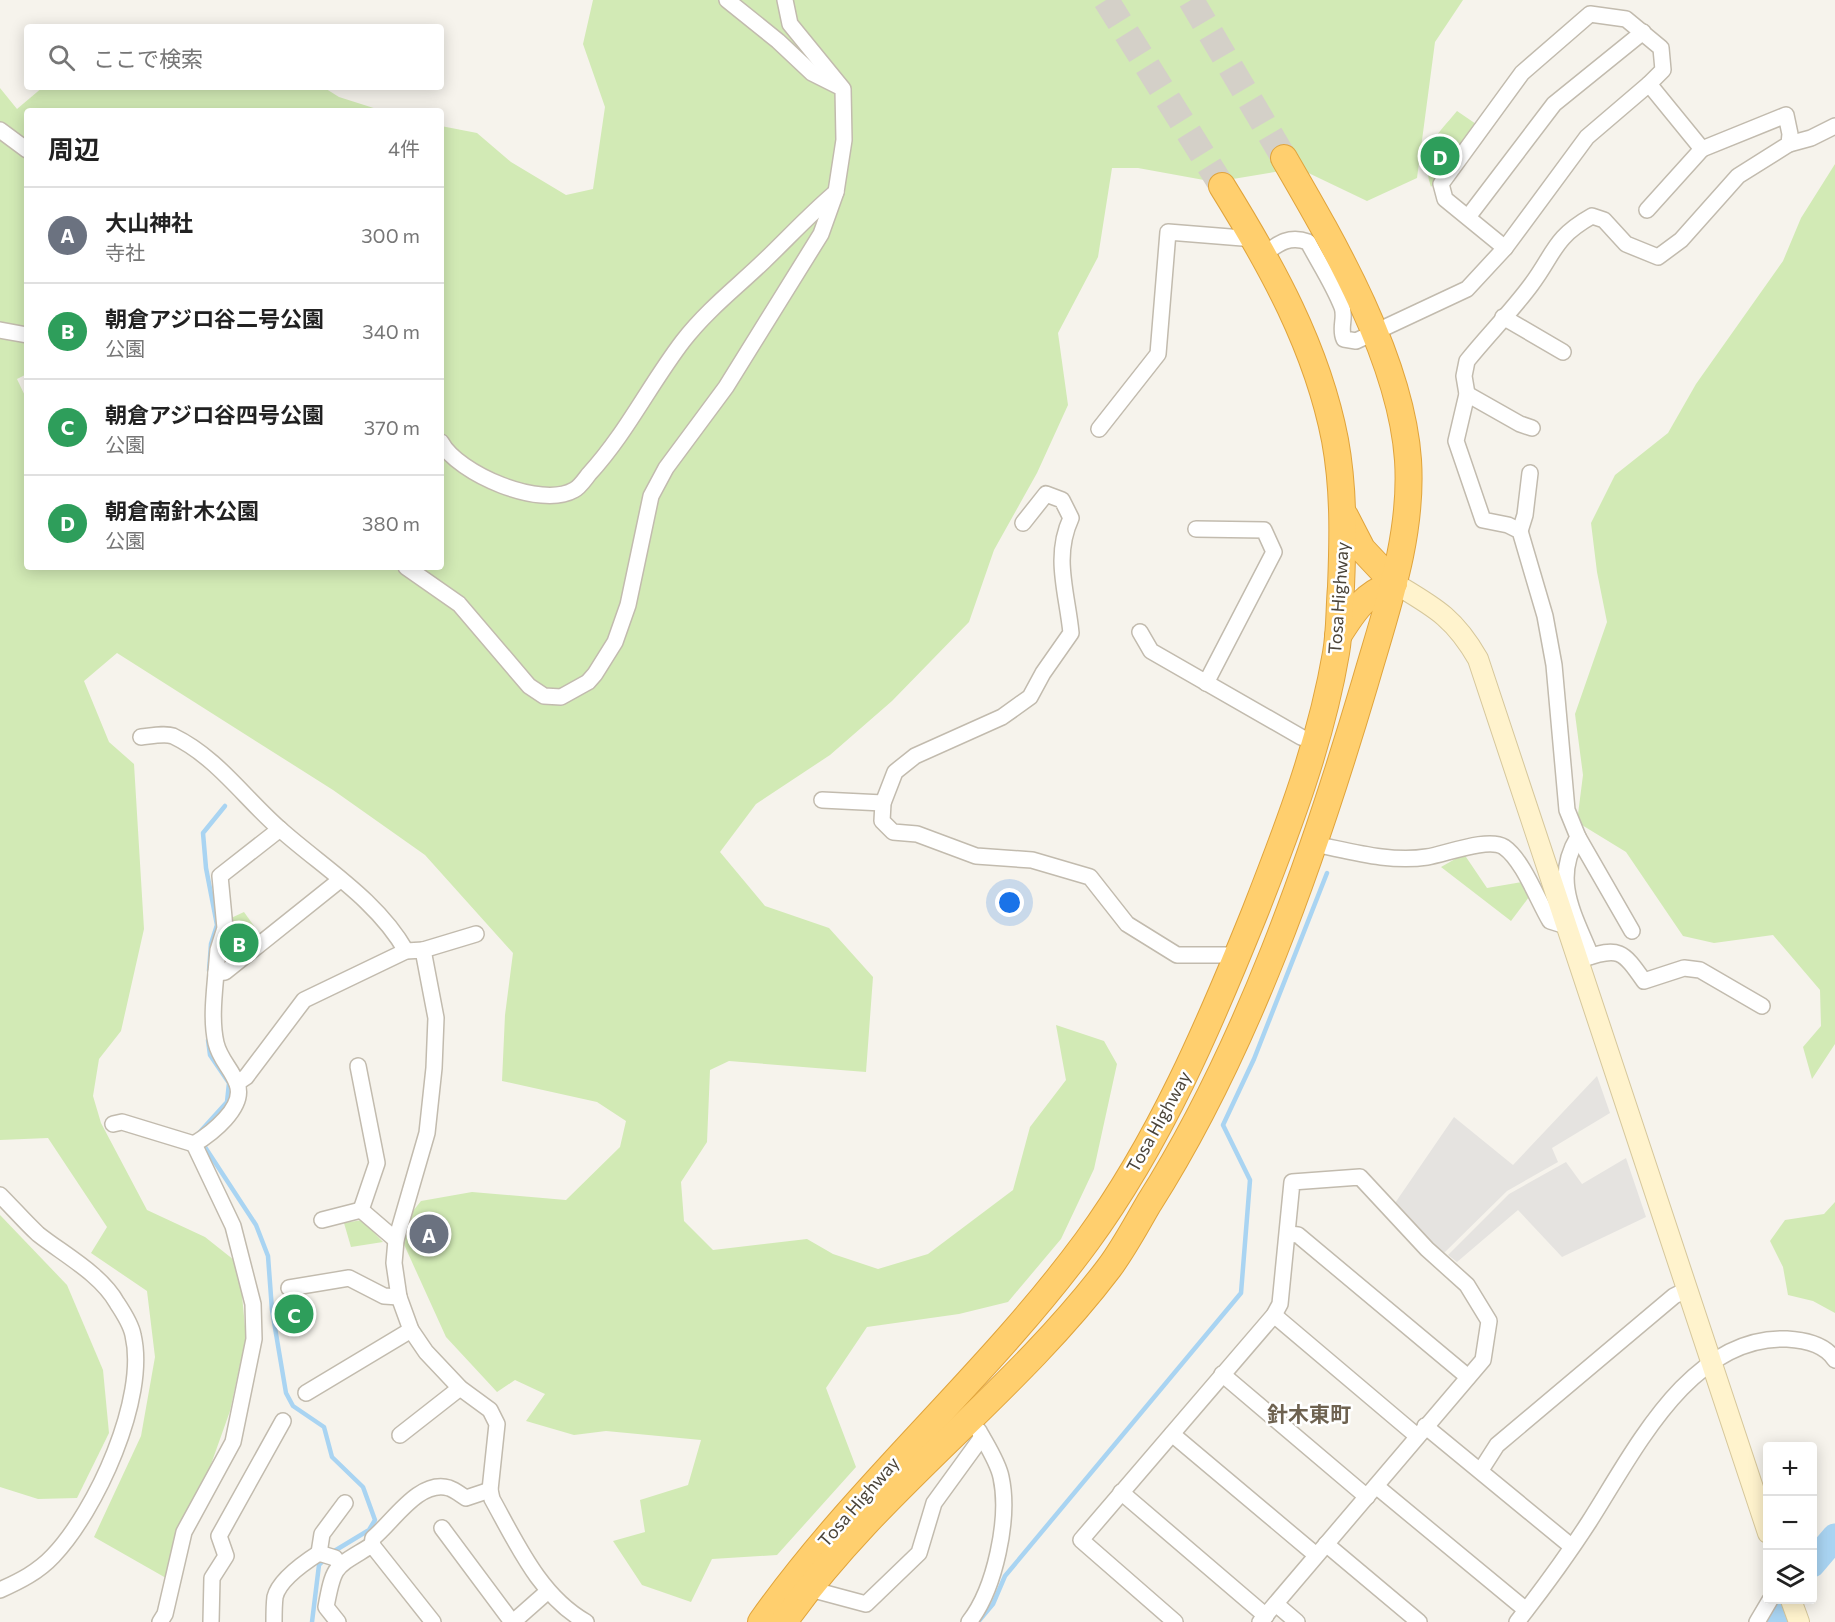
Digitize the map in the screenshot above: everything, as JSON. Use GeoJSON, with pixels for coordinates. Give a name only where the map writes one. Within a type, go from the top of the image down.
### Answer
{"type":"FeatureCollection","features":[{"type":"Feature","properties":{"kind":"highway","name":"Tosa Highway"},"geometry":{"type":"LineString","coordinates":[[784,1622],[875,1510],[977,1428],[1110,1266],[1184,1148],[1228,1059],[1314,844],[1344,753],[1394,583],[1406,524],[1408,459],[1396,396],[1374,333],[1321,221],[1284,158]]}},
{"type":"Feature","properties":{"kind":"highway"},"geometry":{"type":"LineString","coordinates":[[1222,186],[1260,246],[1312,353],[1335,439],[1344,516],[1362,549],[1394,583],[1372,592],[1355,610],[1338,636]]}},
{"type":"Feature","properties":{"kind":"highway","name":"Tosa Highway"},"geometry":{"type":"LineString","coordinates":[[761,1622],[782,1592],[862,1496],[1022,1323],[1088,1239],[1151,1141],[1195,1056],[1238,955],[1284,838],[1315,742],[1338,636],[1344,516]]}},
{"type":"Feature","properties":{"kind":"street"},"geometry":{"type":"LineString","coordinates":[[727,0],[778,41],[812,73],[843,89]]}},
{"type":"Feature","properties":{"kind":"street"},"geometry":{"type":"LineString","coordinates":[[410,570],[459,604],[492,645],[544,696],[561,698],[588,682],[615,642],[628,605],[651,496],[666,468],[726,387],[821,234],[836,192],[844,140],[843,89],[790,24],[785,0]]}},
{"type":"Feature","properties":{"kind":"street"},"geometry":{"type":"LineString","coordinates":[[1099,429],[1158,354],[1168,232],[1260,246],[1297,238],[1308,242],[1342,308],[1344,320],[1341,332],[1344,339],[1356,341],[1467,290],[1505,248],[1587,137],[1663,70],[1661,48],[1626,18],[1590,14],[1522,74],[1441,184],[1445,200],[1505,248]]}},
{"type":"Feature","properties":{"kind":"street"},"geometry":{"type":"LineString","coordinates":[[1468,217],[1554,104],[1642,33]]}},
{"type":"Feature","properties":{"kind":"street"},"geometry":{"type":"LineString","coordinates":[[1649,84],[1702,149]]}},
{"type":"Feature","properties":{"kind":"street"},"geometry":{"type":"LineString","coordinates":[[1647,210],[1702,149],[1786,115],[1790,144]]}},
{"type":"Feature","properties":{"kind":"street"},"geometry":{"type":"LineString","coordinates":[[1520,531],[1508,525],[1483,520],[1456,441],[1467,394],[1464,376],[1467,361],[1531,285],[1556,245],[1569,229],[1592,216],[1604,220],[1626,244],[1658,257],[1681,240],[1738,176],[1790,144],[1811,138],[1835,126]]}},
{"type":"Feature","properties":{"kind":"street"},"geometry":{"type":"LineString","coordinates":[[0,130],[24,148]]}},
{"type":"Feature","properties":{"kind":"street"},"geometry":{"type":"LineString","coordinates":[[444,445],[467,466],[500,484],[527,494],[558,496],[575,490],[602,460],[683,341],[706,314],[765,260],[803,220],[836,192]]}},
{"type":"Feature","properties":{"kind":"street"},"geometry":{"type":"LineString","coordinates":[[1503,317],[1563,352]]}},
{"type":"Feature","properties":{"kind":"street"},"geometry":{"type":"LineString","coordinates":[[0,330],[24,334]]}},
{"type":"Feature","properties":{"kind":"street"},"geometry":{"type":"LineString","coordinates":[[1467,394],[1520,424],[1532,428]]}},
{"type":"Feature","properties":{"kind":"street"},"geometry":{"type":"LineString","coordinates":[[1530,472],[1525,515],[1520,531],[1545,616],[1554,665],[1567,810],[1578,837],[1632,931]]}},
{"type":"Feature","properties":{"kind":"street"},"geometry":{"type":"LineString","coordinates":[[1023,523],[1046,494],[1062,500],[1071,518],[1065,531],[1060,562],[1071,633],[1043,673],[1030,697],[1002,717],[915,756],[895,772],[883,803],[882,821],[893,832],[917,834],[976,856],[1032,860],[1090,877],[1127,924],[1177,955],[1238,955]]}},
{"type":"Feature","properties":{"kind":"street"},"geometry":{"type":"LineString","coordinates":[[1196,529],[1264,530],[1274,552],[1206,683]]}},
{"type":"Feature","properties":{"kind":"street"},"geometry":{"type":"LineString","coordinates":[[1394,583],[1448,618],[1463,634],[1478,658],[1566,926],[1584,959]]}},
{"type":"Feature","properties":{"kind":"street"},"geometry":{"type":"LineString","coordinates":[[1140,632],[1151,651],[1301,737],[1315,742]]}},
{"type":"Feature","properties":{"kind":"street"},"geometry":{"type":"LineString","coordinates":[[141,736],[171,735],[210,760],[280,829],[358,894],[397,936],[406,951]]}},
{"type":"Feature","properties":{"kind":"street"},"geometry":{"type":"LineString","coordinates":[[822,800],[883,803]]}},
{"type":"Feature","properties":{"kind":"street"},"geometry":{"type":"LineString","coordinates":[[113,1124],[122,1122],[194,1144],[205,1138],[235,1106],[239,1092],[237,1083],[221,1060],[215,1041],[218,950],[225,928],[220,876],[280,829]]}},
{"type":"Feature","properties":{"kind":"street"},"geometry":{"type":"LineString","coordinates":[[1578,837],[1568,854],[1565,875],[1568,899],[1584,959],[1686,1290],[1763,1521]]}},
{"type":"Feature","properties":{"kind":"street"},"geometry":{"type":"LineString","coordinates":[[1314,844],[1397,860],[1426,857],[1490,843],[1503,847],[1516,861],[1550,921],[1566,926]]}},
{"type":"Feature","properties":{"kind":"street"},"geometry":{"type":"LineString","coordinates":[[216,973],[225,972],[335,884],[339,878]]}},
{"type":"Feature","properties":{"kind":"street"},"geometry":{"type":"LineString","coordinates":[[237,1083],[246,1077],[304,1000],[406,951],[423,950],[476,934]]}},
{"type":"Feature","properties":{"kind":"street"},"geometry":{"type":"LineString","coordinates":[[423,950],[436,1018],[434,1068],[427,1133],[396,1240],[394,1263],[399,1297],[411,1330],[426,1352],[460,1388],[490,1410],[496,1424],[490,1490],[501,1514],[547,1592],[567,1611],[586,1622]]}},
{"type":"Feature","properties":{"kind":"street"},"geometry":{"type":"LineString","coordinates":[[1584,959],[1613,950],[1626,956],[1644,981],[1684,968],[1700,970],[1762,1006]]}},
{"type":"Feature","properties":{"kind":"street"},"geometry":{"type":"LineString","coordinates":[[358,1066],[377,1163],[361,1210]]}},
{"type":"Feature","properties":{"kind":"street"},"geometry":{"type":"LineString","coordinates":[[160,1622],[165,1614],[184,1532],[233,1442],[254,1339],[254,1304],[233,1226],[194,1144]]}},
{"type":"Feature","properties":{"kind":"street"},"geometry":{"type":"LineString","coordinates":[[1175,1622],[1082,1540],[1274,1315],[1280,1304],[1292,1182],[1360,1177],[1387,1208],[1467,1285],[1490,1321],[1483,1360],[1267,1614]]}},
{"type":"Feature","properties":{"kind":"street"},"geometry":{"type":"LineString","coordinates":[[0,1195],[36,1232],[96,1280],[116,1300],[133,1334],[136,1361],[134,1383],[118,1442],[98,1492],[76,1530],[52,1558],[35,1571],[0,1590]]}},
{"type":"Feature","properties":{"kind":"street"},"geometry":{"type":"LineString","coordinates":[[361,1210],[396,1240]]}},
{"type":"Feature","properties":{"kind":"street"},"geometry":{"type":"LineString","coordinates":[[321,1220],[361,1210]]}},
{"type":"Feature","properties":{"kind":"street"},"geometry":{"type":"LineString","coordinates":[[1288,1234],[1298,1235],[1468,1377]]}},
{"type":"Feature","properties":{"kind":"street"},"geometry":{"type":"LineString","coordinates":[[289,1288],[349,1278],[384,1296],[399,1297]]}},
{"type":"Feature","properties":{"kind":"street"},"geometry":{"type":"LineString","coordinates":[[1481,1470],[1497,1445],[1674,1296],[1686,1290]]}},
{"type":"Feature","properties":{"kind":"street"},"geometry":{"type":"LineString","coordinates":[[1274,1315],[1421,1431],[1481,1470],[1571,1546]]}},
{"type":"Feature","properties":{"kind":"street"},"geometry":{"type":"LineString","coordinates":[[306,1393],[411,1330]]}},
{"type":"Feature","properties":{"kind":"street"},"geometry":{"type":"LineString","coordinates":[[1222,1374],[1372,1492],[1521,1616],[1571,1546],[1640,1437],[1710,1362],[1733,1348],[1766,1338],[1808,1340],[1831,1354],[1835,1360]]}},
{"type":"Feature","properties":{"kind":"street"},"geometry":{"type":"LineString","coordinates":[[400,1435],[460,1388]]}},
{"type":"Feature","properties":{"kind":"street"},"geometry":{"type":"LineString","coordinates":[[211,1622],[212,1578],[226,1556],[219,1536],[283,1421]]}},
{"type":"Feature","properties":{"kind":"street"},"geometry":{"type":"LineString","coordinates":[[810,1589],[866,1604],[919,1553],[934,1503],[977,1428]]}},
{"type":"Feature","properties":{"kind":"street"},"geometry":{"type":"LineString","coordinates":[[969,1622],[990,1585],[1003,1513],[1001,1476],[977,1428]]}},
{"type":"Feature","properties":{"kind":"street"},"geometry":{"type":"LineString","coordinates":[[1173,1434],[1321,1550],[1419,1622]]}},
{"type":"Feature","properties":{"kind":"street"},"geometry":{"type":"LineString","coordinates":[[433,1622],[372,1545],[373,1538],[421,1494],[435,1488],[448,1488],[466,1497],[490,1490]]}},
{"type":"Feature","properties":{"kind":"street"},"geometry":{"type":"LineString","coordinates":[[1121,1492],[1267,1614],[1297,1622]]}},
{"type":"Feature","properties":{"kind":"street"},"geometry":{"type":"LineString","coordinates":[[338,1622],[326,1607],[332,1574],[322,1534],[345,1503]]}},
{"type":"Feature","properties":{"kind":"street"},"geometry":{"type":"LineString","coordinates":[[442,1528],[513,1622],[547,1592]]}},
{"type":"Feature","properties":{"kind":"street"},"geometry":{"type":"LineString","coordinates":[[274,1622],[275,1596],[280,1587],[305,1562],[372,1545]]}},
{"type":"Feature","properties":{"kind":"street"},"geometry":{"type":"LineString","coordinates":[[1757,1622],[1767,1604]]}},
{"type":"Feature","properties":{"kind":"green space"},"geometry":{"type":"Polygon","coordinates":[[[593,0],[1463,0],[1435,42],[1417,178],[1367,201],[1298,168],[1215,182],[1138,168],[1112,168],[1098,257],[1058,333],[1068,405],[1037,473],[994,550],[969,622],[892,701],[830,755],[756,804],[720,852],[765,906],[829,928],[873,977],[866,1072],[729,1061],[710,1070],[707,1142],[681,1182],[684,1221],[713,1250],[807,1239],[833,1254],[878,1269],[928,1254],[1013,1190],[1030,1127],[1066,1080],[1056,1025],[1104,1041],[1117,1064],[1094,1169],[1061,1239],[1008,1302],[959,1314],[867,1327],[826,1388],[856,1467],[777,1555],[712,1559],[691,1602],[642,1585],[613,1541],[645,1532],[640,1500],[688,1485],[701,1440],[606,1431],[574,1435],[526,1421],[545,1394],[515,1380],[497,1392],[446,1337],[402,1240],[409,1216],[421,1201],[472,1192],[566,1200],[620,1147],[626,1121],[597,1102],[502,1081],[505,1015],[513,953],[425,855],[333,790],[117,653],[84,681],[109,742],[134,764],[144,929],[121,1031],[99,1059],[93,1096],[101,1123],[147,1210],[205,1237],[239,1264],[246,1337],[230,1411],[209,1470],[177,1534],[166,1578],[94,1537],[141,1436],[155,1357],[147,1291],[91,1253],[107,1227],[48,1138],[0,1140],[0,88],[17,109],[39,90],[328,90],[339,97],[374,108],[24,108],[24,376],[17,379],[24,394],[24,570],[444,570],[444,127],[477,133],[511,162],[566,195],[593,189],[605,107],[583,44],[593,0]]]}},
{"type":"Feature","properties":{"kind":"green space"},"geometry":{"type":"Polygon","coordinates":[[[1457,111],[1476,124],[1431,187],[1427,163],[1428,153],[1436,137],[1457,111]]]}},
{"type":"Feature","properties":{"kind":"green space"},"geometry":{"type":"Polygon","coordinates":[[[1835,164],[1835,1044],[1812,1079],[1803,1047],[1821,1026],[1820,990],[1773,935],[1714,943],[1683,936],[1626,852],[1577,822],[1583,775],[1575,714],[1607,622],[1597,572],[1591,523],[1615,475],[1668,433],[1696,384],[1783,261],[1801,218],[1835,164]]]}},
{"type":"Feature","properties":{"kind":"green space"},"geometry":{"type":"Polygon","coordinates":[[[1464,854],[1487,888],[1522,882],[1529,897],[1511,921],[1441,867],[1464,854]]]}},
{"type":"Feature","properties":{"kind":"green space"},"geometry":{"type":"Polygon","coordinates":[[[244,912],[262,937],[221,966],[231,918],[244,912]]]}},
{"type":"Feature","properties":{"kind":"green space"},"geometry":{"type":"Polygon","coordinates":[[[1835,1202],[1835,1313],[1813,1301],[1788,1295],[1783,1267],[1770,1241],[1785,1220],[1824,1214],[1835,1202]]]}},
{"type":"Feature","properties":{"kind":"green space"},"geometry":{"type":"Polygon","coordinates":[[[0,1215],[67,1285],[103,1370],[109,1433],[77,1498],[38,1499],[0,1487],[0,1215]]]}},
{"type":"Feature","properties":{"kind":"green space"},"geometry":{"type":"Polygon","coordinates":[[[362,1220],[383,1242],[351,1247],[344,1223],[362,1220]]]}},
{"type":"Feature","properties":{"kind":"green space"},"geometry":{"type":"Polygon","coordinates":[[[292,1291],[310,1321],[284,1328],[283,1306],[292,1291]]]}},
{"type":"Feature","properties":{"kind":"shaded area"},"geometry":{"type":"Polygon","coordinates":[[[1597,1076],[1610,1113],[1552,1148],[1558,1162],[1507,1191],[1444,1253],[1393,1206],[1454,1117],[1513,1165],[1597,1076]]]}},
{"type":"Feature","properties":{"kind":"shaded area"},"geometry":{"type":"Polygon","coordinates":[[[1626,1158],[1646,1217],[1562,1257],[1518,1210],[1457,1262],[1448,1255],[1509,1194],[1566,1162],[1582,1184],[1626,1158]]]}},
{"type":"Feature","properties":{"kind":"waterway"},"geometry":{"type":"LineString","coordinates":[[209,971],[211,944],[217,925],[206,868],[203,833],[225,806]]}},
{"type":"Feature","properties":{"kind":"waterway"},"geometry":{"type":"LineString","coordinates":[[978,1622],[993,1604],[1005,1576],[1241,1293],[1250,1180],[1223,1125],[1254,1059],[1327,873]]}},
{"type":"Feature","properties":{"kind":"waterway"},"geometry":{"type":"LineString","coordinates":[[198,1134],[227,1102],[229,1083],[210,1055],[208,1040]]}},
{"type":"Feature","properties":{"kind":"waterway"},"geometry":{"type":"LineString","coordinates":[[203,1144],[256,1225],[268,1256],[272,1310],[286,1393],[293,1406],[324,1427],[332,1457],[363,1487],[375,1520],[369,1530],[331,1553]]}},
{"type":"Feature","properties":{"kind":"waterway"},"geometry":{"type":"LineString","coordinates":[[1817,1558],[1835,1537]]}},
{"type":"Feature","properties":{"kind":"waterway"},"geometry":{"type":"LineString","coordinates":[[312,1622],[319,1565],[325,1559]]}},
{"type":"Feature","properties":{"kind":"waterway"},"geometry":{"type":"LineString","coordinates":[[1772,1622],[1784,1604]]}},
{"type":"Feature","properties":{"kind":"tunnel"},"geometry":{"type":"LineString","coordinates":[[1106,0],[1222,186]]}},
{"type":"Feature","properties":{"kind":"tunnel"},"geometry":{"type":"LineString","coordinates":[[1191,0],[1284,158]]}},
{"type":"Feature","properties":{"kind":"place","name":"朝倉南針木公園"},"geometry":{"type":"Point","coordinates":[1440,156]}},
{"type":"Feature","properties":{"kind":"place","name":"朝倉アジロ谷二号公園"},"geometry":{"type":"Point","coordinates":[239,943]}},
{"type":"Feature","properties":{"kind":"place","name":"大山神社"},"geometry":{"type":"Point","coordinates":[429,1234]}},
{"type":"Feature","properties":{"kind":"place","name":"朝倉アジロ谷四号公園"},"geometry":{"type":"Point","coordinates":[294,1314]}},
{"type":"Feature","properties":{"kind":"district","name":"針木東町"},"geometry":{"type":"Point","coordinates":[1309,1415]}}]}
